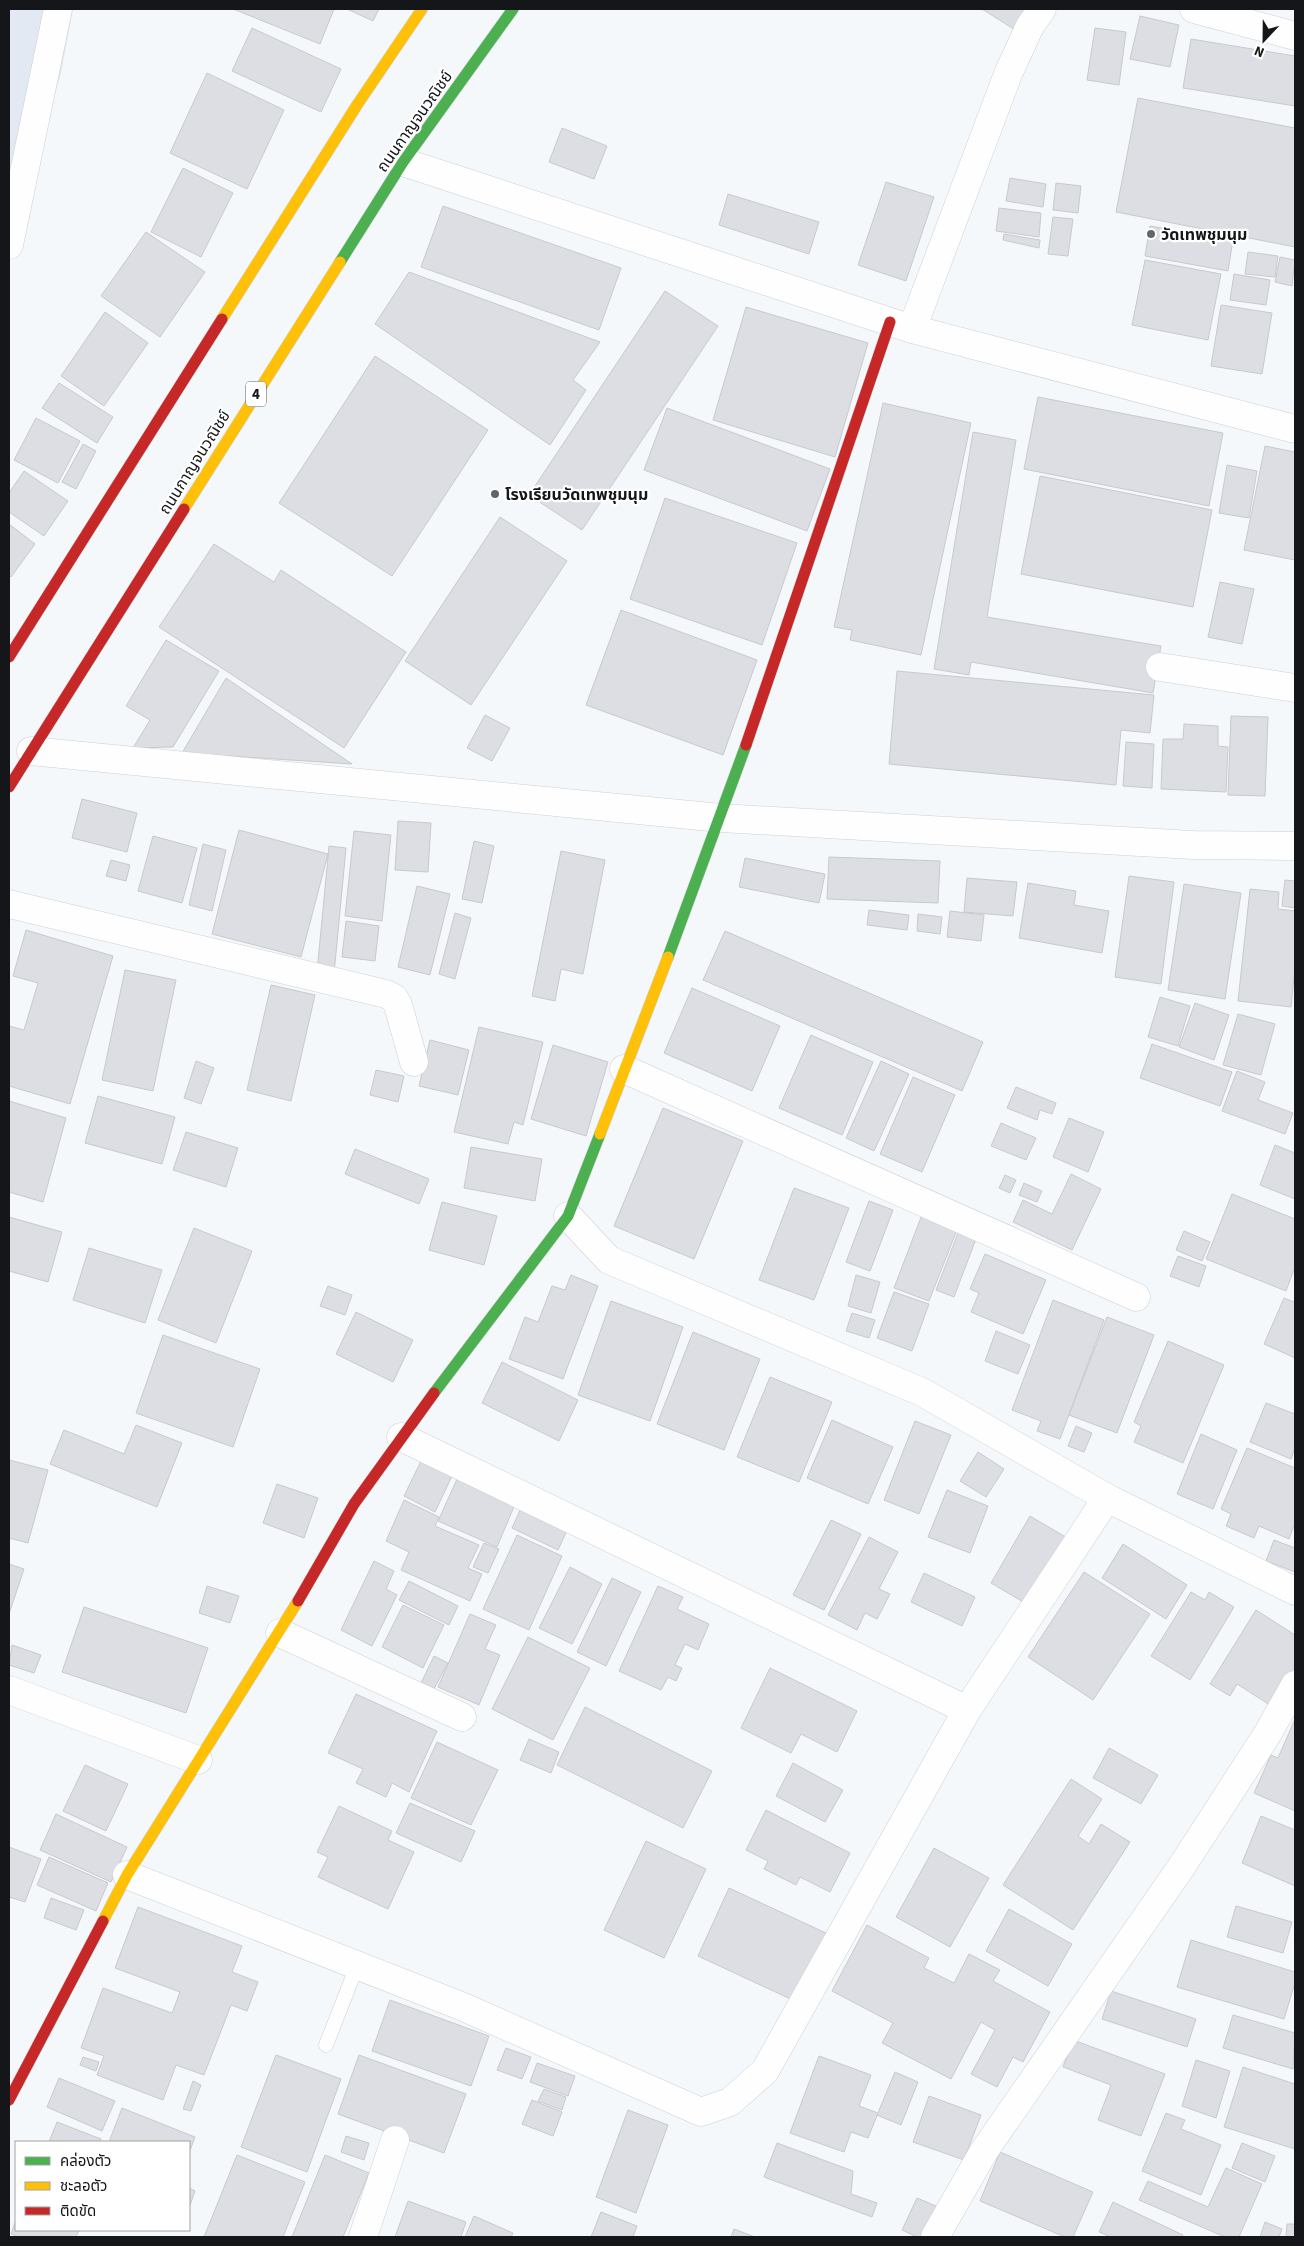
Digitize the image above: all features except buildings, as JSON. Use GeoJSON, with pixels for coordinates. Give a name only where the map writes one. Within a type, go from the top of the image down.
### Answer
{"type":"FeatureCollection","features":[{"type":"Feature","properties":{"kind":"main road"},"geometry":{"type":"LineString","coordinates":[[9,657],[357,105],[422,9]]}},
{"type":"Feature","properties":{"kind":"main road","name":"ถนนกาญจนวณิชย์"},"geometry":{"type":"LineString","coordinates":[[9,787],[403,162],[513,9]]}},
{"type":"Feature","properties":{"kind":"main road"},"geometry":{"type":"LineString","coordinates":[[9,2100],[127,1875],[280,1633],[354,1504],[401,1437],[568,1216],[721,818],[792,614],[901,325]]}},
{"type":"Feature","properties":{"kind":"street"},"geometry":{"type":"LineString","coordinates":[[9,245],[58,9]]}},
{"type":"Feature","properties":{"kind":"street"},"geometry":{"type":"LineString","coordinates":[[901,325],[1008,74],[1030,26],[1042,9]]}},
{"type":"Feature","properties":{"kind":"street"},"geometry":{"type":"LineString","coordinates":[[1194,9],[1295,36]]}},
{"type":"Feature","properties":{"kind":"street"},"geometry":{"type":"LineString","coordinates":[[403,162],[901,325],[1295,429]]}},
{"type":"Feature","properties":{"kind":"street"},"geometry":{"type":"LineString","coordinates":[[1160,667],[1295,688]]}},
{"type":"Feature","properties":{"kind":"street"},"geometry":{"type":"LineString","coordinates":[[31,751],[721,818],[1193,846],[1295,846]]}},
{"type":"Feature","properties":{"kind":"street"},"geometry":{"type":"LineString","coordinates":[[9,904],[386,994],[394,998],[398,1005],[414,1062]]}},
{"type":"Feature","properties":{"kind":"street"},"geometry":{"type":"LineString","coordinates":[[624,1069],[1136,1297]]}},
{"type":"Feature","properties":{"kind":"street"},"geometry":{"type":"LineString","coordinates":[[568,1216],[608,1260],[922,1392],[1107,1498],[1295,1591]]}},
{"type":"Feature","properties":{"kind":"street"},"geometry":{"type":"LineString","coordinates":[[401,1437],[968,1710]]}},
{"type":"Feature","properties":{"kind":"street"},"geometry":{"type":"LineString","coordinates":[[127,1875],[461,2006],[701,2112],[730,2102],[766,2071],[968,1710],[1107,1498]]}},
{"type":"Feature","properties":{"kind":"street"},"geometry":{"type":"LineString","coordinates":[[280,1633],[462,1717]]}},
{"type":"Feature","properties":{"kind":"street"},"geometry":{"type":"LineString","coordinates":[[935,2237],[984,2152],[1182,1866],[1268,1733],[1295,1686]]}},
{"type":"Feature","properties":{"kind":"street"},"geometry":{"type":"LineString","coordinates":[[9,1690],[198,1760]]}},
{"type":"Feature","properties":{"kind":"street"},"geometry":{"type":"LineString","coordinates":[[363,2237],[395,2140]]}},
{"type":"Feature","properties":{"kind":"lane"},"geometry":{"type":"LineString","coordinates":[[326,2045],[357,1966]]}},
{"type":"Feature","properties":{"kind":"shaded area"},"geometry":{"type":"Polygon","coordinates":[[[9,9],[73,9],[61,74],[9,241],[9,9]]]}},
{"type":"Feature","properties":{"kind":"traffic: fast"},"geometry":{"type":"LineString","coordinates":[[340,262],[403,162],[513,9]]}},
{"type":"Feature","properties":{"kind":"traffic: fast"},"geometry":{"type":"LineString","coordinates":[[668,957],[746,745]]}},
{"type":"Feature","properties":{"kind":"traffic: fast"},"geometry":{"type":"LineString","coordinates":[[434,1393],[568,1216],[600,1134]]}},
{"type":"Feature","properties":{"kind":"traffic: slow"},"geometry":{"type":"LineString","coordinates":[[222,319],[357,105],[422,9]]}},
{"type":"Feature","properties":{"kind":"traffic: slow"},"geometry":{"type":"LineString","coordinates":[[184,509],[340,262]]}},
{"type":"Feature","properties":{"kind":"traffic: slow"},"geometry":{"type":"LineString","coordinates":[[600,1134],[668,957]]}},
{"type":"Feature","properties":{"kind":"traffic: slow"},"geometry":{"type":"LineString","coordinates":[[103,1921],[127,1875],[298,1601]]}},
{"type":"Feature","properties":{"kind":"traffic: jam"},"geometry":{"type":"LineString","coordinates":[[9,657],[222,319]]}},
{"type":"Feature","properties":{"kind":"traffic: jam"},"geometry":{"type":"LineString","coordinates":[[746,745],[890,322]]}},
{"type":"Feature","properties":{"kind":"traffic: jam"},"geometry":{"type":"LineString","coordinates":[[9,787],[184,509]]}},
{"type":"Feature","properties":{"kind":"traffic: jam"},"geometry":{"type":"LineString","coordinates":[[298,1601],[354,1504],[434,1393]]}},
{"type":"Feature","properties":{"kind":"traffic: jam"},"geometry":{"type":"LineString","coordinates":[[9,2100],[103,1921]]}},
{"type":"Feature","properties":{"kind":"place","name":"วัดเทพชุมนุม"},"geometry":{"type":"Point","coordinates":[1151,234]}},
{"type":"Feature","properties":{"kind":"place","name":"โรงเรียนวัดเทพชุมนุม"},"geometry":{"type":"Point","coordinates":[495,494]}}]}
